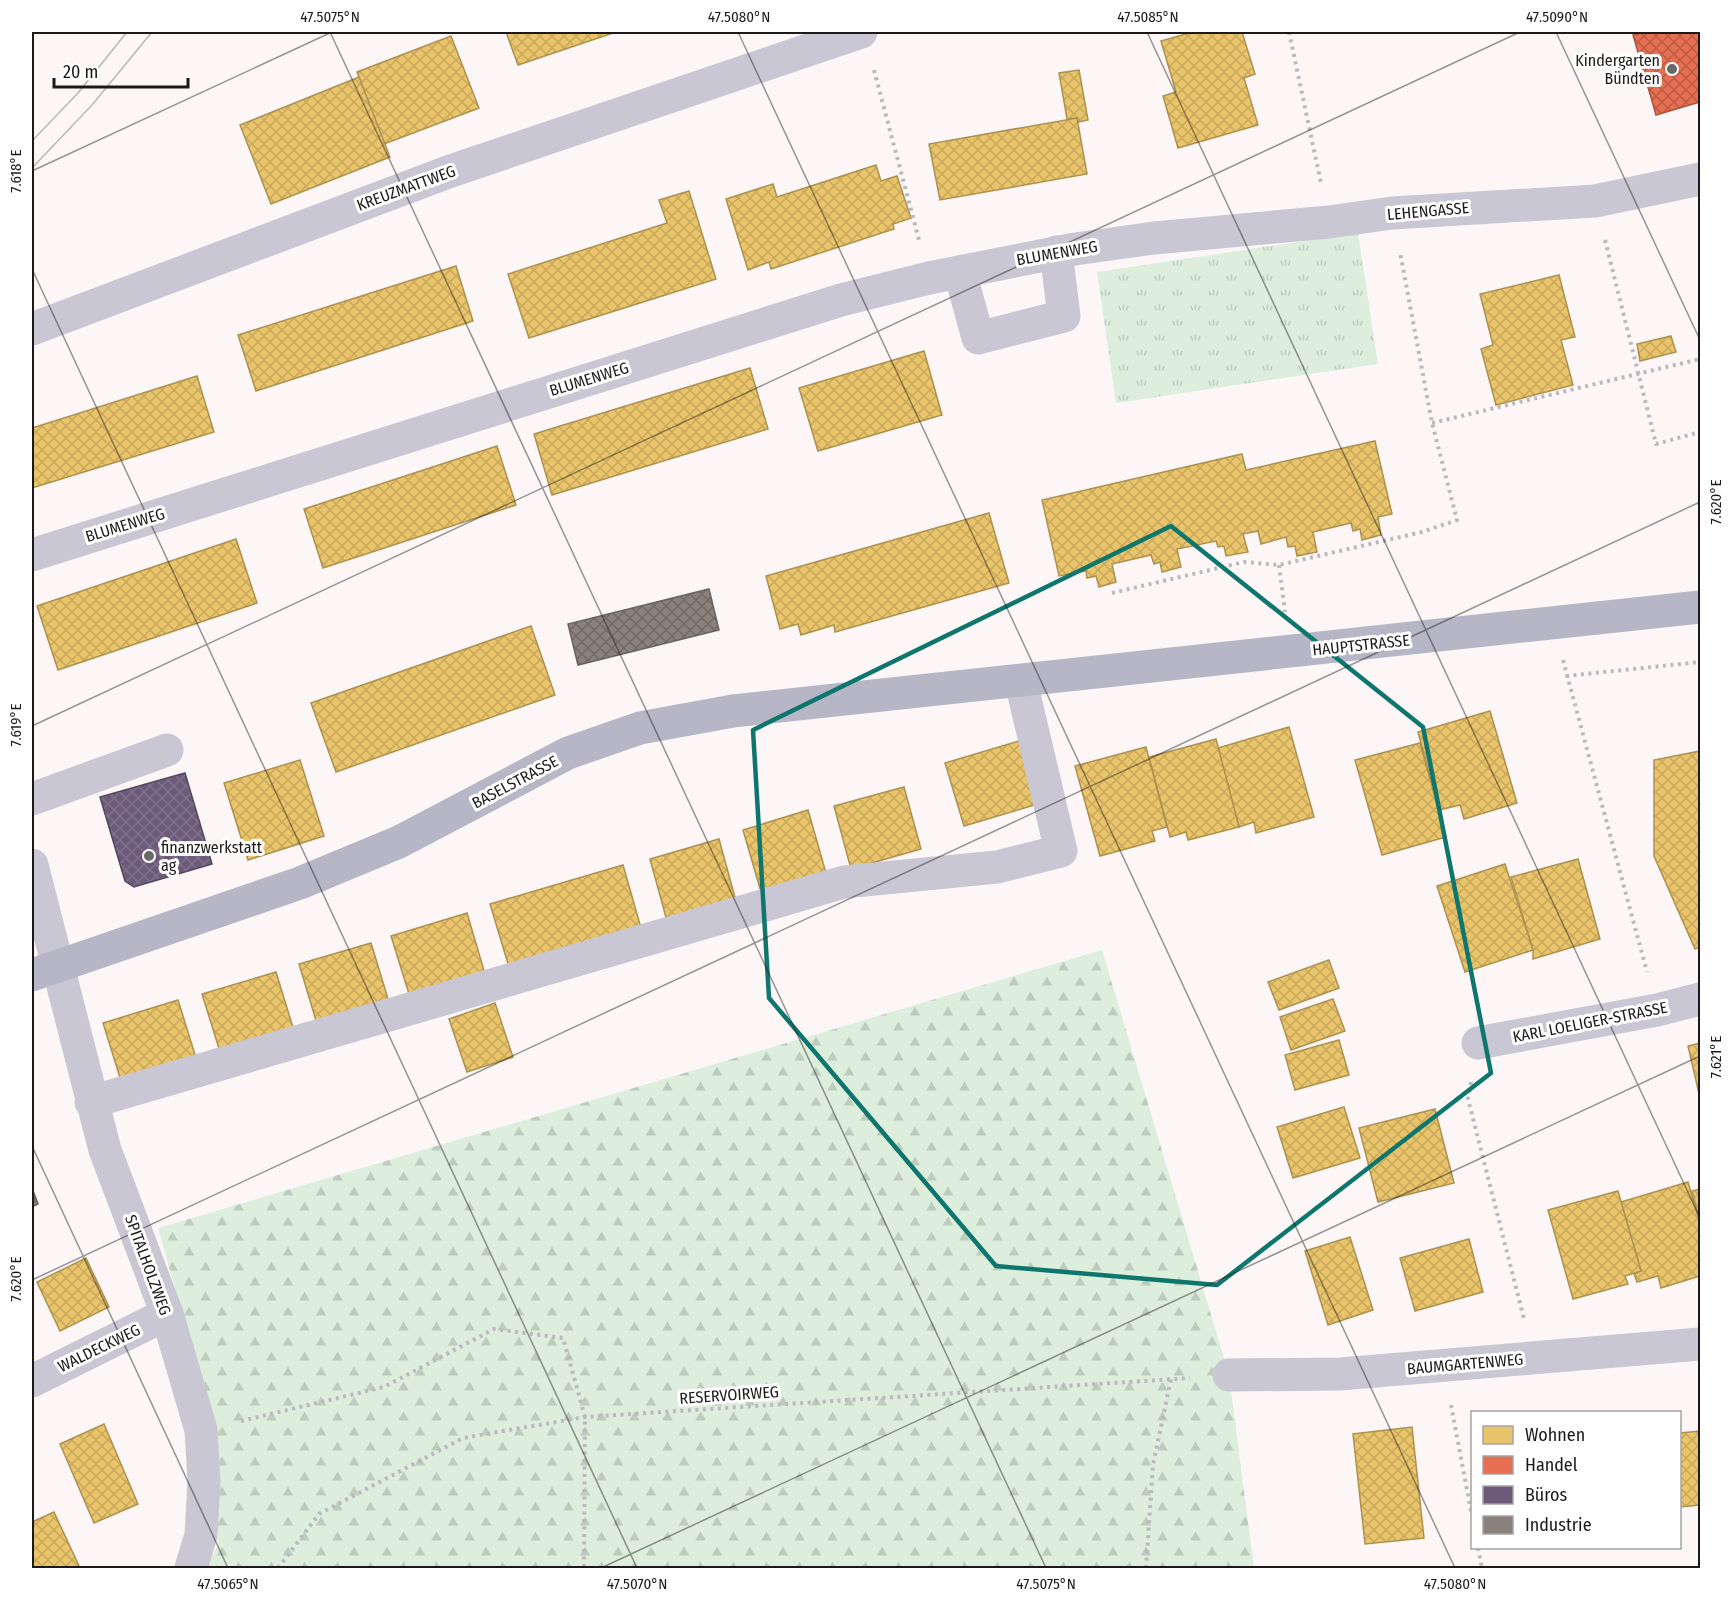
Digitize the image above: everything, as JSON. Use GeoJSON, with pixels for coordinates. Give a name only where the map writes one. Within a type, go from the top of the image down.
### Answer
{"type":"FeatureCollection","features":[{"type":"Feature","properties":{"kind":"main road","name":"HAUPTSTRASSE"},"geometry":{"type":"LineString","coordinates":[[1021,681],[1701,607]]}},
{"type":"Feature","properties":{"kind":"main road","name":"BASELSTRASSE"},"geometry":{"type":"LineString","coordinates":[[44,970],[300,883],[399,842],[568,753],[640,728],[733,711],[1021,681]]}},
{"type":"Feature","properties":{"kind":"street","name":"KREUZMATTWEG"},"geometry":{"type":"LineString","coordinates":[[32,329],[781,44],[861,32]]}},
{"type":"Feature","properties":{"kind":"street","name":"LEHENGASSE"},"geometry":{"type":"LineString","coordinates":[[1154,237],[1329,222],[1392,213],[1595,201],[1701,179]]}},
{"type":"Feature","properties":{"kind":"street","name":"BLUMENWEG"},"geometry":{"type":"LineString","coordinates":[[32,555],[841,300],[944,275],[1056,252],[1154,237]]}},
{"type":"Feature","properties":{"kind":"street"},"geometry":{"type":"LineString","coordinates":[[944,275],[978,338],[1064,316],[1056,252]]}},
{"type":"Feature","properties":{"kind":"street"},"geometry":{"type":"LineString","coordinates":[[91,1102],[844,882],[997,867],[1061,851],[1021,681]]}},
{"type":"Feature","properties":{"kind":"street"},"geometry":{"type":"LineString","coordinates":[[32,799],[166,750]]}},
{"type":"Feature","properties":{"kind":"street","name":"SPITALHOLZWEG"},"geometry":{"type":"LineString","coordinates":[[32,865],[44,970],[91,1102],[105,1150],[167,1314],[201,1430],[204,1480],[201,1535],[191,1569]]}},
{"type":"Feature","properties":{"kind":"street","name":"KARL LOELIGER-STRASSE"},"geometry":{"type":"LineString","coordinates":[[1478,1043],[1657,1010],[1701,999]]}},
{"type":"Feature","properties":{"kind":"street","name":"WALDECKWEG"},"geometry":{"type":"LineString","coordinates":[[32,1381],[167,1314]]}},
{"type":"Feature","properties":{"kind":"street","name":"BAUMGARTENWEG"},"geometry":{"type":"LineString","coordinates":[[1229,1375],[1340,1374],[1701,1344]]}},
{"type":"Feature","properties":{"kind":"path"},"geometry":{"type":"LineString","coordinates":[[1289,32],[1329,222]]}},
{"type":"Feature","properties":{"kind":"path"},"geometry":{"type":"LineString","coordinates":[[873,65],[944,275]]}},
{"type":"Feature","properties":{"kind":"path"},"geometry":{"type":"LineString","coordinates":[[1595,201],[1656,444],[1700,432],[1701,435]]}},
{"type":"Feature","properties":{"kind":"path"},"geometry":{"type":"LineString","coordinates":[[1112,593],[1244,562],[1279,565],[1422,532],[1457,520],[1432,423],[1392,213]]}},
{"type":"Feature","properties":{"kind":"path"},"geometry":{"type":"LineString","coordinates":[[1432,423],[1701,359]]}},
{"type":"Feature","properties":{"kind":"path"},"geometry":{"type":"LineString","coordinates":[[1279,565],[1286,615]]}},
{"type":"Feature","properties":{"kind":"path"},"geometry":{"type":"LineString","coordinates":[[1557,623],[1566,676],[1657,1010]]}},
{"type":"Feature","properties":{"kind":"path"},"geometry":{"type":"LineString","coordinates":[[1566,676],[1701,662]]}},
{"type":"Feature","properties":{"kind":"path"},"geometry":{"type":"LineString","coordinates":[[1478,1043],[1467,1098],[1534,1358]]}},
{"type":"Feature","properties":{"kind":"path"},"geometry":{"type":"LineString","coordinates":[[201,1430],[384,1388],[494,1329],[563,1338],[585,1417],[584,1569]]}},
{"type":"Feature","properties":{"kind":"path"},"geometry":{"type":"LineString","coordinates":[[1444,1366],[1471,1506]]}},
{"type":"Feature","properties":{"kind":"path","name":"RESERVOIRWEG"},"geometry":{"type":"LineString","coordinates":[[278,1569],[319,1514],[463,1438],[585,1417],[1229,1375]]}},
{"type":"Feature","properties":{"kind":"path"},"geometry":{"type":"LineString","coordinates":[[1146,1569],[1153,1465],[1171,1379]]}},
{"type":"Feature","properties":{"kind":"path"},"geometry":{"type":"LineString","coordinates":[[1478,1549],[1482,1569]]}},
{"type":"Feature","properties":{"kind":"highlighted area"},"geometry":{"type":"Polygon","coordinates":[[[1171,526],[1423,727],[1491,1073],[1217,1285],[996,1266],[769,998],[753,730],[1171,526]]]}},
{"type":"Feature","properties":{"kind":"green space"},"geometry":{"type":"Polygon","coordinates":[[[1358,233],[1378,364],[1116,403],[1097,272],[1358,233]]]}},
{"type":"Feature","properties":{"kind":"green space"},"geometry":{"type":"Polygon","coordinates":[[[1102,950],[1229,1375],[1254,1568],[205,1568],[218,1545],[214,1427],[158,1228],[1102,950]]]}},
{"type":"Feature","properties":{"kind":"building: Wohnen"},"geometry":{"type":"Polygon","coordinates":[[[506,32],[616,32],[518,65],[506,32]]]}},
{"type":"Feature","properties":{"kind":"building: Wohnen"},"geometry":{"type":"Polygon","coordinates":[[[1193,32],[1242,32],[1255,74],[1244,78],[1258,125],[1178,148],[1163,96],[1176,92],[1161,41],[1193,32]]]}},
{"type":"Feature","properties":{"kind":"building: Wohnen"},"geometry":{"type":"Polygon","coordinates":[[[451,36],[479,108],[384,144],[357,72],[451,36]]]}},
{"type":"Feature","properties":{"kind":"building: Wohnen"},"geometry":{"type":"Polygon","coordinates":[[[1079,70],[1088,120],[1078,122],[1077,118],[1067,119],[1059,73],[1079,70]]]}},
{"type":"Feature","properties":{"kind":"building: Wohnen"},"geometry":{"type":"Polygon","coordinates":[[[359,77],[390,157],[271,204],[240,125],[359,77]]]}},
{"type":"Feature","properties":{"kind":"building: Wohnen"},"geometry":{"type":"Polygon","coordinates":[[[1077,118],[1087,174],[940,200],[929,144],[1077,118]]]}},
{"type":"Feature","properties":{"kind":"building: Wohnen"},"geometry":{"type":"Polygon","coordinates":[[[876,165],[881,181],[897,176],[911,218],[893,224],[894,229],[771,269],[769,262],[748,270],[726,199],[773,184],[777,197],[876,165]]]}},
{"type":"Feature","properties":{"kind":"building: Wohnen"},"geometry":{"type":"Polygon","coordinates":[[[689,191],[716,279],[529,338],[508,274],[667,223],[659,200],[689,191]]]}},
{"type":"Feature","properties":{"kind":"building: Wohnen"},"geometry":{"type":"Polygon","coordinates":[[[456,266],[473,321],[256,391],[238,335],[456,266]]]}},
{"type":"Feature","properties":{"kind":"building: Wohnen"},"geometry":{"type":"Polygon","coordinates":[[[1559,275],[1575,337],[1561,340],[1573,385],[1496,405],[1481,349],[1493,345],[1480,294],[1559,275]]]}},
{"type":"Feature","properties":{"kind":"building: Wohnen"},"geometry":{"type":"Polygon","coordinates":[[[1671,336],[1676,352],[1640,361],[1637,344],[1671,336]]]}},
{"type":"Feature","properties":{"kind":"building: Wohnen"},"geometry":{"type":"Polygon","coordinates":[[[924,351],[942,415],[818,451],[799,388],[924,351]]]}},
{"type":"Feature","properties":{"kind":"building: Wohnen"},"geometry":{"type":"Polygon","coordinates":[[[750,368],[768,429],[552,495],[534,434],[750,368]]]}},
{"type":"Feature","properties":{"kind":"building: Wohnen"},"geometry":{"type":"Polygon","coordinates":[[[197,376],[214,432],[32,488],[32,428],[197,376]]]}},
{"type":"Feature","properties":{"kind":"building: Wohnen"},"geometry":{"type":"Polygon","coordinates":[[[1375,441],[1392,514],[1378,517],[1381,535],[1362,540],[1360,529],[1353,531],[1351,523],[1313,532],[1317,552],[1297,556],[1295,546],[1288,547],[1286,537],[1261,544],[1258,531],[1243,534],[1248,552],[1226,556],[1224,546],[1218,547],[1216,541],[1177,549],[1181,567],[1162,572],[1160,562],[1154,564],[1151,555],[1112,564],[1116,582],[1099,587],[1096,576],[1087,578],[1086,571],[1059,576],[1042,500],[1242,454],[1246,470],[1375,441]]]}},
{"type":"Feature","properties":{"kind":"building: Wohnen"},"geometry":{"type":"Polygon","coordinates":[[[497,446],[516,505],[323,568],[304,509],[497,446]]]}},
{"type":"Feature","properties":{"kind":"building: Wohnen"},"geometry":{"type":"Polygon","coordinates":[[[989,513],[1009,583],[835,632],[834,625],[801,635],[798,624],[780,629],[766,576],[989,513]]]}},
{"type":"Feature","properties":{"kind":"building: Wohnen"},"geometry":{"type":"Polygon","coordinates":[[[236,539],[257,603],[58,670],[37,606],[236,539]]]}},
{"type":"Feature","properties":{"kind":"building: Wohnen"},"geometry":{"type":"Polygon","coordinates":[[[531,626],[555,695],[336,772],[311,703],[531,626]]]}},
{"type":"Feature","properties":{"kind":"building: Wohnen"},"geometry":{"type":"Polygon","coordinates":[[[1490,711],[1517,803],[1464,819],[1460,805],[1439,810],[1418,732],[1490,711]]]}},
{"type":"Feature","properties":{"kind":"building: Wohnen"},"geometry":{"type":"Polygon","coordinates":[[[1289,727],[1314,817],[1256,833],[1254,822],[1239,827],[1218,748],[1289,727]]]}},
{"type":"Feature","properties":{"kind":"building: Wohnen"},"geometry":{"type":"Polygon","coordinates":[[[1216,739],[1239,827],[1188,840],[1186,832],[1170,837],[1149,757],[1216,739]]]}},
{"type":"Feature","properties":{"kind":"building: Wohnen"},"geometry":{"type":"Polygon","coordinates":[[[1019,741],[1038,804],[964,826],[945,763],[1019,741]]]}},
{"type":"Feature","properties":{"kind":"building: Wohnen"},"geometry":{"type":"Polygon","coordinates":[[[1420,743],[1446,837],[1382,855],[1355,760],[1420,743]]]}},
{"type":"Feature","properties":{"kind":"building: Wohnen"},"geometry":{"type":"Polygon","coordinates":[[[1146,747],[1167,827],[1152,831],[1155,841],[1100,856],[1075,766],[1146,747]]]}},
{"type":"Feature","properties":{"kind":"building: Wohnen"},"geometry":{"type":"Polygon","coordinates":[[[1700,751],[1700,947],[1695,949],[1654,856],[1654,760],[1700,751]]]}},
{"type":"Feature","properties":{"kind":"building: Wohnen"},"geometry":{"type":"Polygon","coordinates":[[[300,760],[324,836],[248,860],[224,783],[300,760]]]}},
{"type":"Feature","properties":{"kind":"building: Wohnen"},"geometry":{"type":"Polygon","coordinates":[[[904,787],[921,849],[851,869],[834,806],[904,787]]]}},
{"type":"Feature","properties":{"kind":"building: Wohnen"},"geometry":{"type":"Polygon","coordinates":[[[808,810],[826,873],[761,892],[743,830],[808,810]]]}},
{"type":"Feature","properties":{"kind":"building: Wohnen"},"geometry":{"type":"Polygon","coordinates":[[[719,839],[736,901],[667,921],[650,859],[719,839]]]}},
{"type":"Feature","properties":{"kind":"building: Wohnen"},"geometry":{"type":"Polygon","coordinates":[[[1578,859],[1600,939],[1533,959],[1533,950],[1511,877],[1578,859]]]}},
{"type":"Feature","properties":{"kind":"building: Wohnen"},"geometry":{"type":"Polygon","coordinates":[[[1505,864],[1533,950],[1465,972],[1437,886],[1505,864]]]}},
{"type":"Feature","properties":{"kind":"building: Wohnen"},"geometry":{"type":"Polygon","coordinates":[[[623,865],[641,928],[509,967],[490,904],[623,865]]]}},
{"type":"Feature","properties":{"kind":"building: Wohnen"},"geometry":{"type":"Polygon","coordinates":[[[467,913],[485,974],[410,997],[391,936],[467,913]]]}},
{"type":"Feature","properties":{"kind":"building: Wohnen"},"geometry":{"type":"Polygon","coordinates":[[[371,943],[389,1002],[317,1024],[299,964],[371,943]]]}},
{"type":"Feature","properties":{"kind":"building: Wohnen"},"geometry":{"type":"Polygon","coordinates":[[[1329,960],[1339,988],[1279,1010],[1268,982],[1329,960]]]}},
{"type":"Feature","properties":{"kind":"building: Wohnen"},"geometry":{"type":"Polygon","coordinates":[[[276,972],[295,1034],[221,1055],[202,994],[276,972]]]}},
{"type":"Feature","properties":{"kind":"building: Wohnen"},"geometry":{"type":"Polygon","coordinates":[[[1333,999],[1345,1031],[1291,1050],[1280,1017],[1333,999]]]}},
{"type":"Feature","properties":{"kind":"building: Wohnen"},"geometry":{"type":"Polygon","coordinates":[[[178,1000],[197,1061],[122,1084],[103,1023],[178,1000]]]}},
{"type":"Feature","properties":{"kind":"building: Wohnen"},"geometry":{"type":"Polygon","coordinates":[[[495,1003],[513,1057],[467,1072],[449,1019],[495,1003]]]}},
{"type":"Feature","properties":{"kind":"building: Wohnen"},"geometry":{"type":"Polygon","coordinates":[[[1339,1040],[1349,1075],[1295,1090],[1285,1055],[1339,1040]]]}},
{"type":"Feature","properties":{"kind":"building: Wohnen"},"geometry":{"type":"Polygon","coordinates":[[[1700,1043],[1700,1098],[1688,1046],[1700,1043]]]}},
{"type":"Feature","properties":{"kind":"building: Wohnen"},"geometry":{"type":"Polygon","coordinates":[[[1344,1107],[1360,1158],[1293,1178],[1277,1127],[1344,1107]]]}},
{"type":"Feature","properties":{"kind":"building: Wohnen"},"geometry":{"type":"Polygon","coordinates":[[[1435,1109],[1454,1183],[1378,1202],[1359,1128],[1435,1109]]]}},
{"type":"Feature","properties":{"kind":"building: Wohnen"},"geometry":{"type":"Polygon","coordinates":[[[1688,1182],[1700,1223],[1700,1276],[1661,1288],[1658,1276],[1637,1282],[1634,1274],[1641,1271],[1621,1202],[1688,1182]]]}},
{"type":"Feature","properties":{"kind":"building: Wohnen"},"geometry":{"type":"Polygon","coordinates":[[[1700,1189],[1700,1223],[1692,1191],[1700,1189]]]}},
{"type":"Feature","properties":{"kind":"building: Wohnen"},"geometry":{"type":"Polygon","coordinates":[[[1618,1191],[1641,1271],[1625,1276],[1628,1284],[1573,1299],[1548,1210],[1618,1191]]]}},
{"type":"Feature","properties":{"kind":"building: Wohnen"},"geometry":{"type":"Polygon","coordinates":[[[1350,1237],[1373,1310],[1328,1325],[1305,1251],[1350,1237]]]}},
{"type":"Feature","properties":{"kind":"building: Wohnen"},"geometry":{"type":"Polygon","coordinates":[[[1469,1239],[1483,1292],[1415,1311],[1400,1258],[1469,1239]]]}},
{"type":"Feature","properties":{"kind":"building: Wohnen"},"geometry":{"type":"Polygon","coordinates":[[[86,1258],[109,1307],[60,1331],[37,1282],[86,1258]]]}},
{"type":"Feature","properties":{"kind":"building: Wohnen"},"geometry":{"type":"Polygon","coordinates":[[[104,1424],[138,1504],[94,1523],[60,1444],[104,1424]]]}},
{"type":"Feature","properties":{"kind":"building: Wohnen"},"geometry":{"type":"Polygon","coordinates":[[[1412,1427],[1424,1538],[1365,1544],[1353,1434],[1412,1427]]]}},
{"type":"Feature","properties":{"kind":"building: Wohnen"},"geometry":{"type":"Polygon","coordinates":[[[1700,1431],[1700,1505],[1681,1507],[1681,1433],[1700,1431]]]}},
{"type":"Feature","properties":{"kind":"building: Wohnen"},"geometry":{"type":"Polygon","coordinates":[[[54,1512],[80,1568],[32,1568],[32,1522],[54,1512]]]}},
{"type":"Feature","properties":{"kind":"building: Handel","name":"Kindergarten Bündten"},"geometry":{"type":"Polygon","coordinates":[[[1646,32],[1700,33],[1700,102],[1656,115],[1633,35],[1646,32]]]}},
{"type":"Feature","properties":{"kind":"building: Büros"},"geometry":{"type":"Polygon","coordinates":[[[185,773],[212,864],[134,887],[125,881],[100,797],[185,773]]]}},
{"type":"Feature","properties":{"kind":"building: Industrie"},"geometry":{"type":"Polygon","coordinates":[[[709,589],[719,630],[578,665],[568,624],[709,589]]]}},
{"type":"Feature","properties":{"kind":"building: Industrie"},"geometry":{"type":"Polygon","coordinates":[[[32,1188],[38,1204],[32,1207],[32,1188]]]}},
{"type":"Feature","properties":{"kind":"tram line"},"geometry":{"type":"LineString","coordinates":[[32,141],[78,93],[127,32]]}},
{"type":"Feature","properties":{"kind":"tram line"},"geometry":{"type":"LineString","coordinates":[[32,168],[92,105],[152,32]]}},
{"type":"Feature","properties":{"kind":"place","name":"Kindergarten Bündten"},"geometry":{"type":"Point","coordinates":[1672,69]}},
{"type":"Feature","properties":{"kind":"place","name":"finanzwerkstatt ag"},"geometry":{"type":"Point","coordinates":[149,856]}}]}
